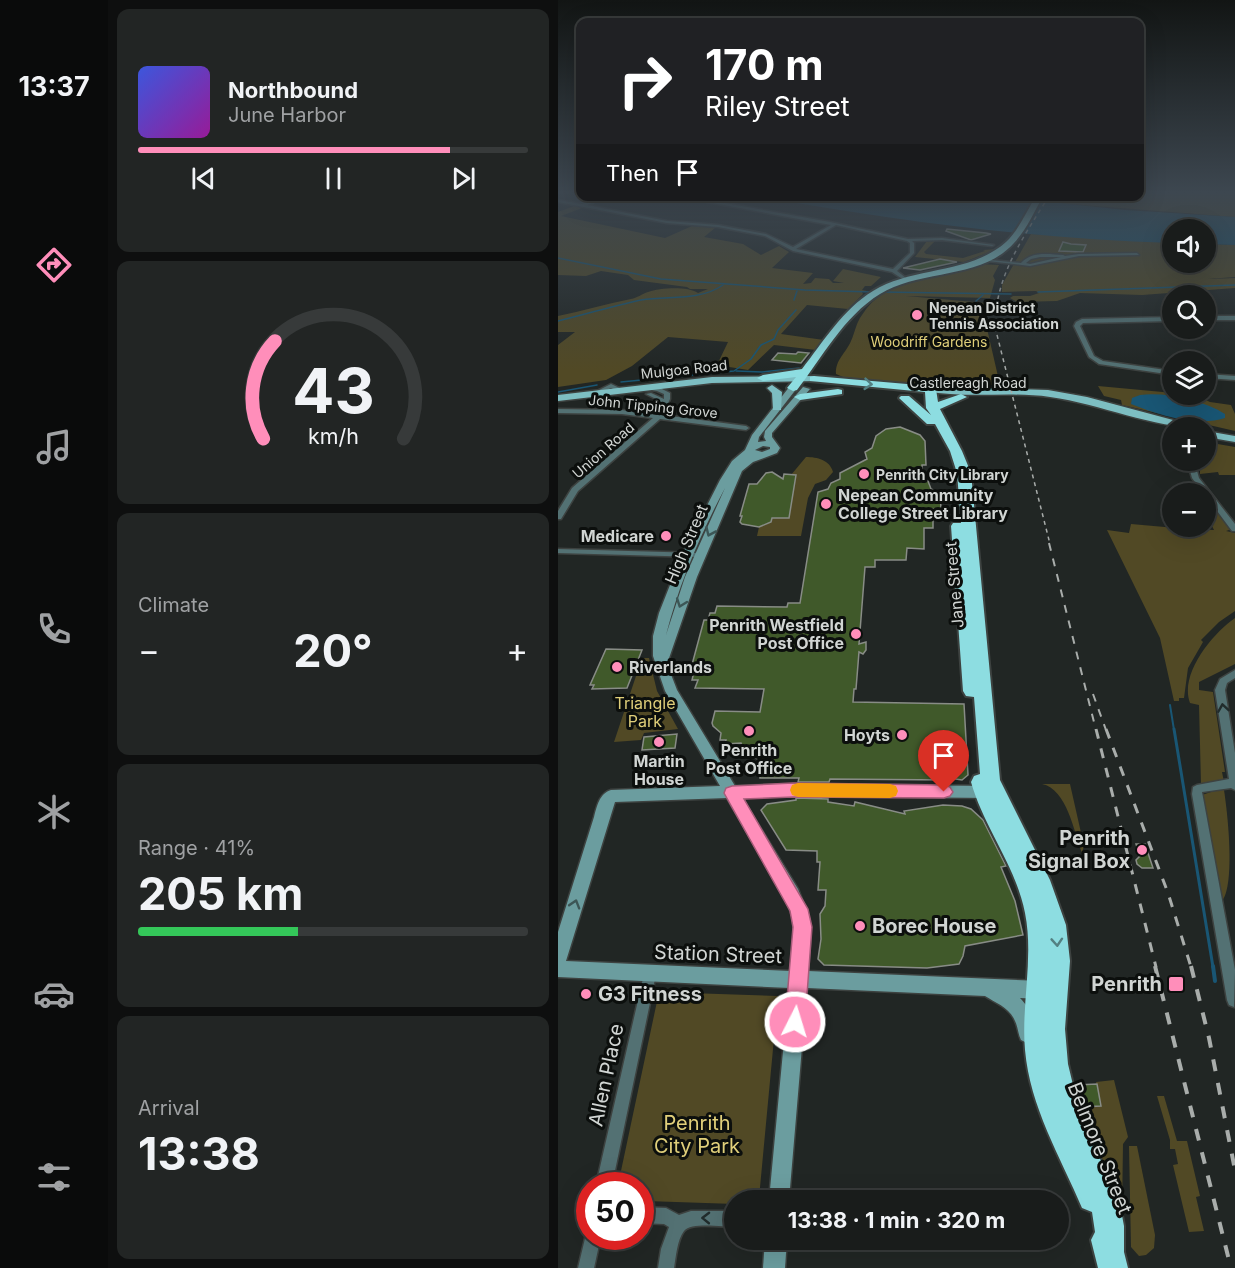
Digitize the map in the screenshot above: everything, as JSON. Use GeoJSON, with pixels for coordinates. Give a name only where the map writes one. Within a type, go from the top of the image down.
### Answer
{"type":"FeatureCollection","features":[{"type":"Feature","properties":{"kind":"highway","name":"High Street"},"geometry":{"type":"LineString","coordinates":[[803,384],[852,312],[877,292],[904,279],[981,260],[996,252]]}},
{"type":"Feature","properties":{"kind":"highway"},"geometry":{"type":"LineString","coordinates":[[763,378],[835,386],[830,368]]}},
{"type":"Feature","properties":{"kind":"highway","name":"Castlereagh Road"},"geometry":{"type":"LineString","coordinates":[[803,384],[835,386],[926,399]]}},
{"type":"Feature","properties":{"kind":"highway","name":"Castlereagh Road"},"geometry":{"type":"LineString","coordinates":[[835,386],[905,398],[926,399]]}},
{"type":"Feature","properties":{"kind":"highway"},"geometry":{"type":"LineString","coordinates":[[926,399],[961,397]]}},
{"type":"Feature","properties":{"kind":"highway","name":"Jane Street"},"geometry":{"type":"LineString","coordinates":[[905,398],[926,399],[948,444],[957,470],[961,576],[978,759],[989,792]]}},
{"type":"Feature","properties":{"kind":"highway","name":"Belmore Street"},"geometry":{"type":"LineString","coordinates":[[989,792],[994,821],[1023,876],[1036,911],[1053,1024],[1060,1091],[1071,1124],[1102,1194],[1111,1226],[1111,1259]]}},
{"type":"Feature","properties":{"kind":"highway","name":"Belmore Street"},"geometry":{"type":"LineString","coordinates":[[1048,990],[1037,1030],[1040,1066],[1048,1102],[1088,1185],[1111,1259]]}},
{"type":"Feature","properties":{"kind":"main road","name":"Mulgoa Road"},"geometry":{"type":"LineString","coordinates":[[558,404],[712,380],[763,378]]}},
{"type":"Feature","properties":{"kind":"main road","name":"Mulgoa Road"},"geometry":{"type":"LineString","coordinates":[[558,398],[623,391],[667,393],[772,388],[803,384]]}},
{"type":"Feature","properties":{"kind":"main road","name":"High Street"},"geometry":{"type":"LineString","coordinates":[[694,555],[719,490],[735,464],[750,448],[755,437],[777,408],[803,384]]}},
{"type":"Feature","properties":{"kind":"main road","name":"High Street"},"geometry":{"type":"LineString","coordinates":[[772,445],[768,433],[803,384]]}},
{"type":"Feature","properties":{"kind":"main road"},"geometry":{"type":"LineString","coordinates":[[772,388],[777,392],[777,408]]}},
{"type":"Feature","properties":{"kind":"main road","name":"Castlereagh Road"},"geometry":{"type":"LineString","coordinates":[[926,399],[1048,393],[1162,419]]}},
{"type":"Feature","properties":{"kind":"main road","name":"Castlereagh Road"},"geometry":{"type":"LineString","coordinates":[[961,397],[1008,395],[1051,399],[1162,425]]}},
{"type":"Feature","properties":{"kind":"main road"},"geometry":{"type":"LineString","coordinates":[[1216,431],[1235,434]]}},
{"type":"Feature","properties":{"kind":"main road"},"geometry":{"type":"LineString","coordinates":[[1216,436],[1235,439]]}},
{"type":"Feature","properties":{"kind":"main road"},"geometry":{"type":"LineString","coordinates":[[759,443],[772,445],[774,451],[765,455],[753,454],[750,448],[759,443]]}},
{"type":"Feature","properties":{"kind":"main road","name":"High Street"},"geometry":{"type":"LineString","coordinates":[[765,455],[750,460],[738,470],[694,555],[660,629],[657,654],[671,691],[799,909],[802,927],[799,980],[780,1190]]}},
{"type":"Feature","properties":{"kind":"main road"},"geometry":{"type":"LineString","coordinates":[[558,960],[604,808],[610,796],[793,790],[989,792]]}},
{"type":"Feature","properties":{"kind":"main road","name":"Station Street"},"geometry":{"type":"LineString","coordinates":[[558,969],[1048,990]]}},
{"type":"Feature","properties":{"kind":"main road"},"geometry":{"type":"LineString","coordinates":[[979,987],[1004,995],[1019,1008],[1026,1023],[1034,1088],[1056,1120]]}},
{"type":"Feature","properties":{"kind":"main road"},"geometry":{"type":"LineString","coordinates":[[774,1268],[775,1250]]}},
{"type":"Feature","properties":{"kind":"street"},"geometry":{"type":"LineString","coordinates":[[807,252],[894,272],[896,276],[904,279]]}},
{"type":"Feature","properties":{"kind":"street"},"geometry":{"type":"LineString","coordinates":[[894,272],[911,252]]}},
{"type":"Feature","properties":{"kind":"street"},"geometry":{"type":"LineString","coordinates":[[981,260],[1022,265],[1048,263],[1079,255],[1137,254]]}},
{"type":"Feature","properties":{"kind":"street"},"geometry":{"type":"LineString","coordinates":[[1216,318],[1235,318]]}},
{"type":"Feature","properties":{"kind":"street"},"geometry":{"type":"LineString","coordinates":[[1162,319],[1086,321],[1079,322],[1077,326],[1092,357],[1101,363],[1162,371]]}},
{"type":"Feature","properties":{"kind":"street"},"geometry":{"type":"LineString","coordinates":[[1216,377],[1235,378]]}},
{"type":"Feature","properties":{"kind":"street"},"geometry":{"type":"LineString","coordinates":[[645,391],[660,399],[664,404]]}},
{"type":"Feature","properties":{"kind":"street","name":"Union Road"},"geometry":{"type":"LineString","coordinates":[[558,517],[575,490],[659,417],[668,399],[667,393]]}},
{"type":"Feature","properties":{"kind":"street","name":"John Tipping Grove"},"geometry":{"type":"LineString","coordinates":[[558,411],[622,412],[746,428]]}},
{"type":"Feature","properties":{"kind":"street"},"geometry":{"type":"LineString","coordinates":[[1194,471],[1196,478],[1235,529]]}},
{"type":"Feature","properties":{"kind":"street"},"geometry":{"type":"LineString","coordinates":[[558,551],[694,555]]}},
{"type":"Feature","properties":{"kind":"street"},"geometry":{"type":"LineString","coordinates":[[1234,1000],[1197,790],[1235,785],[1220,690],[1223,681],[1235,673]]}},
{"type":"Feature","properties":{"kind":"street","name":"Allen Place"},"geometry":{"type":"LineString","coordinates":[[607,1172],[650,974]]}},
{"type":"Feature","properties":{"kind":"street"},"geometry":{"type":"LineString","coordinates":[[654,1216],[666,1216],[678,1224]]}},
{"type":"Feature","properties":{"kind":"street"},"geometry":{"type":"LineString","coordinates":[[666,1268],[672,1233],[678,1224],[691,1218],[724,1219]]}},
{"type":"Feature","properties":{"kind":"street"},"geometry":{"type":"LineString","coordinates":[[586,1268],[590,1250]]}},
{"type":"Feature","properties":{"kind":"green space"},"geometry":{"type":"Polygon","coordinates":[[[558,252],[756,252],[761,255],[767,252],[789,252],[772,268],[813,273],[803,284],[811,283],[815,278],[829,279],[833,283],[844,283],[833,281],[843,269],[881,277],[871,286],[865,286],[862,290],[867,291],[862,292],[863,294],[848,309],[807,305],[781,334],[824,340],[816,350],[774,345],[748,370],[717,365],[728,342],[668,337],[632,366],[606,380],[558,387],[558,345],[575,332],[558,332],[558,316],[633,298],[659,289],[673,288],[698,293],[708,289],[690,289],[634,280],[628,275],[601,271],[586,276],[558,275],[558,252]]]}},
{"type":"Feature","properties":{"kind":"green space"},"geometry":{"type":"Polygon","coordinates":[[[919,252],[963,258],[989,252],[964,262],[915,257],[919,252]]]}},
{"type":"Feature","properties":{"kind":"green space"},"geometry":{"type":"Polygon","coordinates":[[[1021,252],[1162,252],[1162,273],[1216,273],[1216,252],[1235,252],[1235,277],[1208,279],[1235,278],[1235,288],[1216,289],[1216,285],[1162,285],[1162,293],[1080,293],[1057,301],[1017,302],[1010,298],[1039,293],[1036,291],[1002,292],[1002,285],[1021,252]]]}},
{"type":"Feature","properties":{"kind":"green space","name":"Woodriff Gardens"},"geometry":{"type":"Polygon","coordinates":[[[978,264],[999,265],[993,276],[995,280],[990,298],[906,296],[986,303],[985,320],[1000,385],[915,384],[843,377],[836,374],[837,365],[851,341],[860,318],[884,293],[914,279],[978,264]]]}},
{"type":"Feature","properties":{"kind":"green space"},"geometry":{"type":"Polygon","coordinates":[[[1098,386],[1162,392],[1162,405],[1216,405],[1216,403],[1231,405],[1235,414],[1235,431],[1216,427],[1216,417],[1174,417],[1122,405],[1121,400],[1104,396],[1098,386]]]}},
{"type":"Feature","properties":{"kind":"green space"},"geometry":{"type":"Polygon","coordinates":[[[1216,444],[1235,447],[1235,475],[1219,475],[1218,472],[1200,474],[1200,471],[1216,471],[1216,444]]]}},
{"type":"Feature","properties":{"kind":"green space"},"geometry":{"type":"Polygon","coordinates":[[[806,457],[822,460],[833,472],[826,480],[815,484],[808,498],[801,536],[757,536],[759,527],[771,522],[773,516],[789,518],[796,475],[791,475],[806,457]]]}},
{"type":"Feature","properties":{"kind":"green space"},"geometry":{"type":"Polygon","coordinates":[[[1216,509],[1232,529],[1226,531],[1235,533],[1235,611],[1219,622],[1201,640],[1203,642],[1188,668],[1184,698],[1174,701],[1160,638],[1107,530],[1129,533],[1131,524],[1162,527],[1162,537],[1216,537],[1216,509]]]}},
{"type":"Feature","properties":{"kind":"green space"},"geometry":{"type":"Polygon","coordinates":[[[1235,618],[1235,664],[1199,682],[1199,690],[1213,692],[1225,772],[1222,772],[1224,782],[1201,784],[1199,705],[1190,703],[1189,680],[1200,655],[1208,644],[1235,618]]]}},
{"type":"Feature","properties":{"kind":"green space","name":"Triangle Park"},"geometry":{"type":"Polygon","coordinates":[[[642,658],[649,658],[657,691],[678,729],[644,733],[641,740],[614,742],[642,658]]]}},
{"type":"Feature","properties":{"kind":"green space"},"geometry":{"type":"Polygon","coordinates":[[[1042,784],[1070,784],[1084,846],[1082,853],[1064,802],[1051,788],[1042,784]]]}},
{"type":"Feature","properties":{"kind":"green space"},"geometry":{"type":"Polygon","coordinates":[[[1224,790],[1229,849],[1228,880],[1222,901],[1202,795],[1224,790]]]}},
{"type":"Feature","properties":{"kind":"green space","name":"Penrith City Park"},"geometry":{"type":"Polygon","coordinates":[[[659,992],[778,996],[760,1190],[724,1190],[724,1204],[654,1201],[654,1172],[621,1172],[659,992]]]}},
{"type":"Feature","properties":{"kind":"green space"},"geometry":{"type":"Polygon","coordinates":[[[1114,1080],[1128,1137],[1123,1144],[1122,1212],[1083,1107],[1101,1106],[1096,1082],[1114,1080]]]}},
{"type":"Feature","properties":{"kind":"green space"},"geometry":{"type":"Polygon","coordinates":[[[1157,1096],[1164,1096],[1177,1141],[1187,1141],[1200,1196],[1196,1197],[1204,1231],[1189,1232],[1173,1165],[1178,1164],[1175,1149],[1170,1149],[1170,1140],[1157,1096]]]}},
{"type":"Feature","properties":{"kind":"green space"},"geometry":{"type":"Polygon","coordinates":[[[1129,1146],[1137,1146],[1155,1235],[1154,1248],[1146,1255],[1139,1256],[1131,1247],[1129,1146]]]}},
{"type":"Feature","properties":{"kind":"water"},"geometry":{"type":"Polygon","coordinates":[[[1150,394],[1162,395],[1162,405],[1206,405],[1225,414],[1225,418],[1216,420],[1216,417],[1165,416],[1131,404],[1132,398],[1150,394]]]}},
{"type":"Feature","properties":{"kind":"building"},"geometry":{"type":"Polygon","coordinates":[[[940,259],[957,262],[920,270],[903,268],[940,259]]]}},
{"type":"Feature","properties":{"kind":"building"},"geometry":{"type":"Polygon","coordinates":[[[798,352],[809,353],[801,363],[772,360],[778,353],[796,354],[798,352]]]}},
{"type":"Feature","properties":{"kind":"building"},"geometry":{"type":"Polygon","coordinates":[[[900,427],[920,435],[925,441],[926,465],[922,465],[922,469],[913,473],[928,481],[931,489],[940,493],[941,509],[933,509],[933,528],[924,528],[924,549],[907,548],[906,560],[875,560],[875,567],[865,567],[859,644],[866,642],[866,650],[863,654],[859,652],[853,702],[964,704],[968,775],[962,780],[949,778],[949,780],[830,779],[829,782],[798,782],[799,778],[760,778],[760,773],[756,773],[758,759],[745,755],[741,743],[725,744],[726,740],[720,740],[721,733],[712,723],[715,711],[760,712],[764,689],[695,688],[698,680],[692,680],[694,672],[690,672],[704,620],[708,620],[710,613],[715,613],[717,606],[787,607],[788,603],[800,603],[818,492],[828,489],[831,483],[840,479],[840,473],[867,459],[865,452],[872,448],[876,436],[886,429],[900,427]]]}},
{"type":"Feature","properties":{"kind":"building"},"geometry":{"type":"Polygon","coordinates":[[[772,472],[783,479],[784,474],[796,475],[789,518],[772,518],[771,522],[759,527],[742,524],[740,522],[742,516],[740,516],[749,484],[757,484],[766,473],[772,472]]]}},
{"type":"Feature","properties":{"kind":"building","name":"Riverlands"},"geometry":{"type":"Polygon","coordinates":[[[606,649],[642,650],[627,688],[592,689],[594,685],[590,685],[606,649]]]}},
{"type":"Feature","properties":{"kind":"building","name":"Martin House"},"geometry":{"type":"Polygon","coordinates":[[[677,734],[675,748],[642,750],[644,737],[677,734]]]}},
{"type":"Feature","properties":{"kind":"building"},"geometry":{"type":"Polygon","coordinates":[[[796,798],[828,799],[828,802],[854,806],[855,802],[905,814],[904,811],[943,805],[971,809],[983,820],[1006,866],[1001,867],[1015,901],[1023,935],[965,946],[959,964],[927,968],[824,965],[818,959],[821,939],[820,914],[825,906],[826,890],[818,890],[820,862],[817,862],[817,851],[786,850],[761,810],[767,804],[796,800],[796,798]]]}},
{"type":"Feature","properties":{"kind":"building","name":"Penrith Signal Box"},"geometry":{"type":"Polygon","coordinates":[[[1136,844],[1145,844],[1153,868],[1142,868],[1137,864],[1136,860],[1140,856],[1136,844]]]}},
{"type":"Feature","properties":{"kind":"building"},"geometry":{"type":"Polygon","coordinates":[[[1097,1084],[1101,1106],[1081,1107],[1076,1085],[1097,1084]]]}},
{"type":"Feature","properties":{"kind":"waterway"},"geometry":{"type":"LineString","coordinates":[[558,258],[661,279],[805,290],[873,292]]}},
{"type":"Feature","properties":{"kind":"waterway"},"geometry":{"type":"LineString","coordinates":[[558,321],[641,300],[703,294],[723,285]]}},
{"type":"Feature","properties":{"kind":"waterway"},"geometry":{"type":"LineString","coordinates":[[1038,292],[1235,285]]}},
{"type":"Feature","properties":{"kind":"waterway"},"geometry":{"type":"LineString","coordinates":[[794,300],[797,291]]}},
{"type":"Feature","properties":{"kind":"waterway"},"geometry":{"type":"LineString","coordinates":[[882,292],[1011,294]]}},
{"type":"Feature","properties":{"kind":"waterway"},"geometry":{"type":"LineString","coordinates":[[976,301],[983,295]]}},
{"type":"Feature","properties":{"kind":"waterway"},"geometry":{"type":"LineString","coordinates":[[621,382],[734,371],[751,359],[761,345],[774,339],[778,330],[796,310]]}},
{"type":"Feature","properties":{"kind":"waterway"},"geometry":{"type":"LineString","coordinates":[[736,371],[762,372],[799,368]]}},
{"type":"Feature","properties":{"kind":"waterway"},"geometry":{"type":"LineString","coordinates":[[558,392],[597,385]]}},
{"type":"Feature","properties":{"kind":"waterway"},"geometry":{"type":"LineString","coordinates":[[1170,705],[1174,730]]}},
{"type":"Feature","properties":{"kind":"waterway"},"geometry":{"type":"LineString","coordinates":[[1174,729],[1213,967]]}},
{"type":"Feature","properties":{"kind":"waterway"},"geometry":{"type":"LineString","coordinates":[[1213,966],[1215,981]]}},
{"type":"Feature","properties":{"kind":"railway"},"geometry":{"type":"LineString","coordinates":[[1015,252],[1000,291],[995,327],[1050,544]]}},
{"type":"Feature","properties":{"kind":"railway"},"geometry":{"type":"LineString","coordinates":[[1049,543],[1096,730]]}},
{"type":"Feature","properties":{"kind":"railway"},"geometry":{"type":"LineString","coordinates":[[1093,694],[1106,730]]}},
{"type":"Feature","properties":{"kind":"railway"},"geometry":{"type":"LineString","coordinates":[[1096,729],[1156,967]]}},
{"type":"Feature","properties":{"kind":"railway"},"geometry":{"type":"LineString","coordinates":[[1106,729],[1168,893],[1191,967]]}},
{"type":"Feature","properties":{"kind":"railway"},"geometry":{"type":"LineString","coordinates":[[1155,966],[1231,1268]]}},
{"type":"Feature","properties":{"kind":"railway"},"geometry":{"type":"LineString","coordinates":[[1191,966],[1209,1038],[1235,1170]]}},
{"type":"Feature","properties":{"kind":"slow traffic"},"geometry":{"type":"LineString","coordinates":[[798,790],[890,791]]}},
{"type":"Feature","properties":{"kind":"place","name":"Nepean District Tennis Association"},"geometry":{"type":"Point","coordinates":[917,315]}},
{"type":"Feature","properties":{"kind":"place","name":"Penrith City Library"},"geometry":{"type":"Point","coordinates":[864,474]}},
{"type":"Feature","properties":{"kind":"place","name":"Nepean Community College Street Library"},"geometry":{"type":"Point","coordinates":[826,504]}},
{"type":"Feature","properties":{"kind":"place","name":"Medicare"},"geometry":{"type":"Point","coordinates":[666,536]}},
{"type":"Feature","properties":{"kind":"place","name":"Penrith Westfield Post Office"},"geometry":{"type":"Point","coordinates":[856,634]}},
{"type":"Feature","properties":{"kind":"place","name":"Riverlands"},"geometry":{"type":"Point","coordinates":[617,667]}},
{"type":"Feature","properties":{"kind":"place","name":"Penrith Post Office"},"geometry":{"type":"Point","coordinates":[749,731]}},
{"type":"Feature","properties":{"kind":"place","name":"Hoyts"},"geometry":{"type":"Point","coordinates":[902,735]}},
{"type":"Feature","properties":{"kind":"place","name":"Martin House"},"geometry":{"type":"Point","coordinates":[659,742]}},
{"type":"Feature","properties":{"kind":"place","name":"Penrith Signal Box"},"geometry":{"type":"Point","coordinates":[1142,850]}},
{"type":"Feature","properties":{"kind":"place","name":"Borec House"},"geometry":{"type":"Point","coordinates":[860,926]}},
{"type":"Feature","properties":{"kind":"place","name":"Penrith"},"geometry":{"type":"Point","coordinates":[1176,984]}},
{"type":"Feature","properties":{"kind":"place","name":"G3 Fitness"},"geometry":{"type":"Point","coordinates":[586,994]}},
{"type":"Feature","properties":{"kind":"route"},"geometry":{"type":"LineString","coordinates":[[795,1022],[802,927],[799,909],[732,793],[793,790],[944,792]]}}]}
